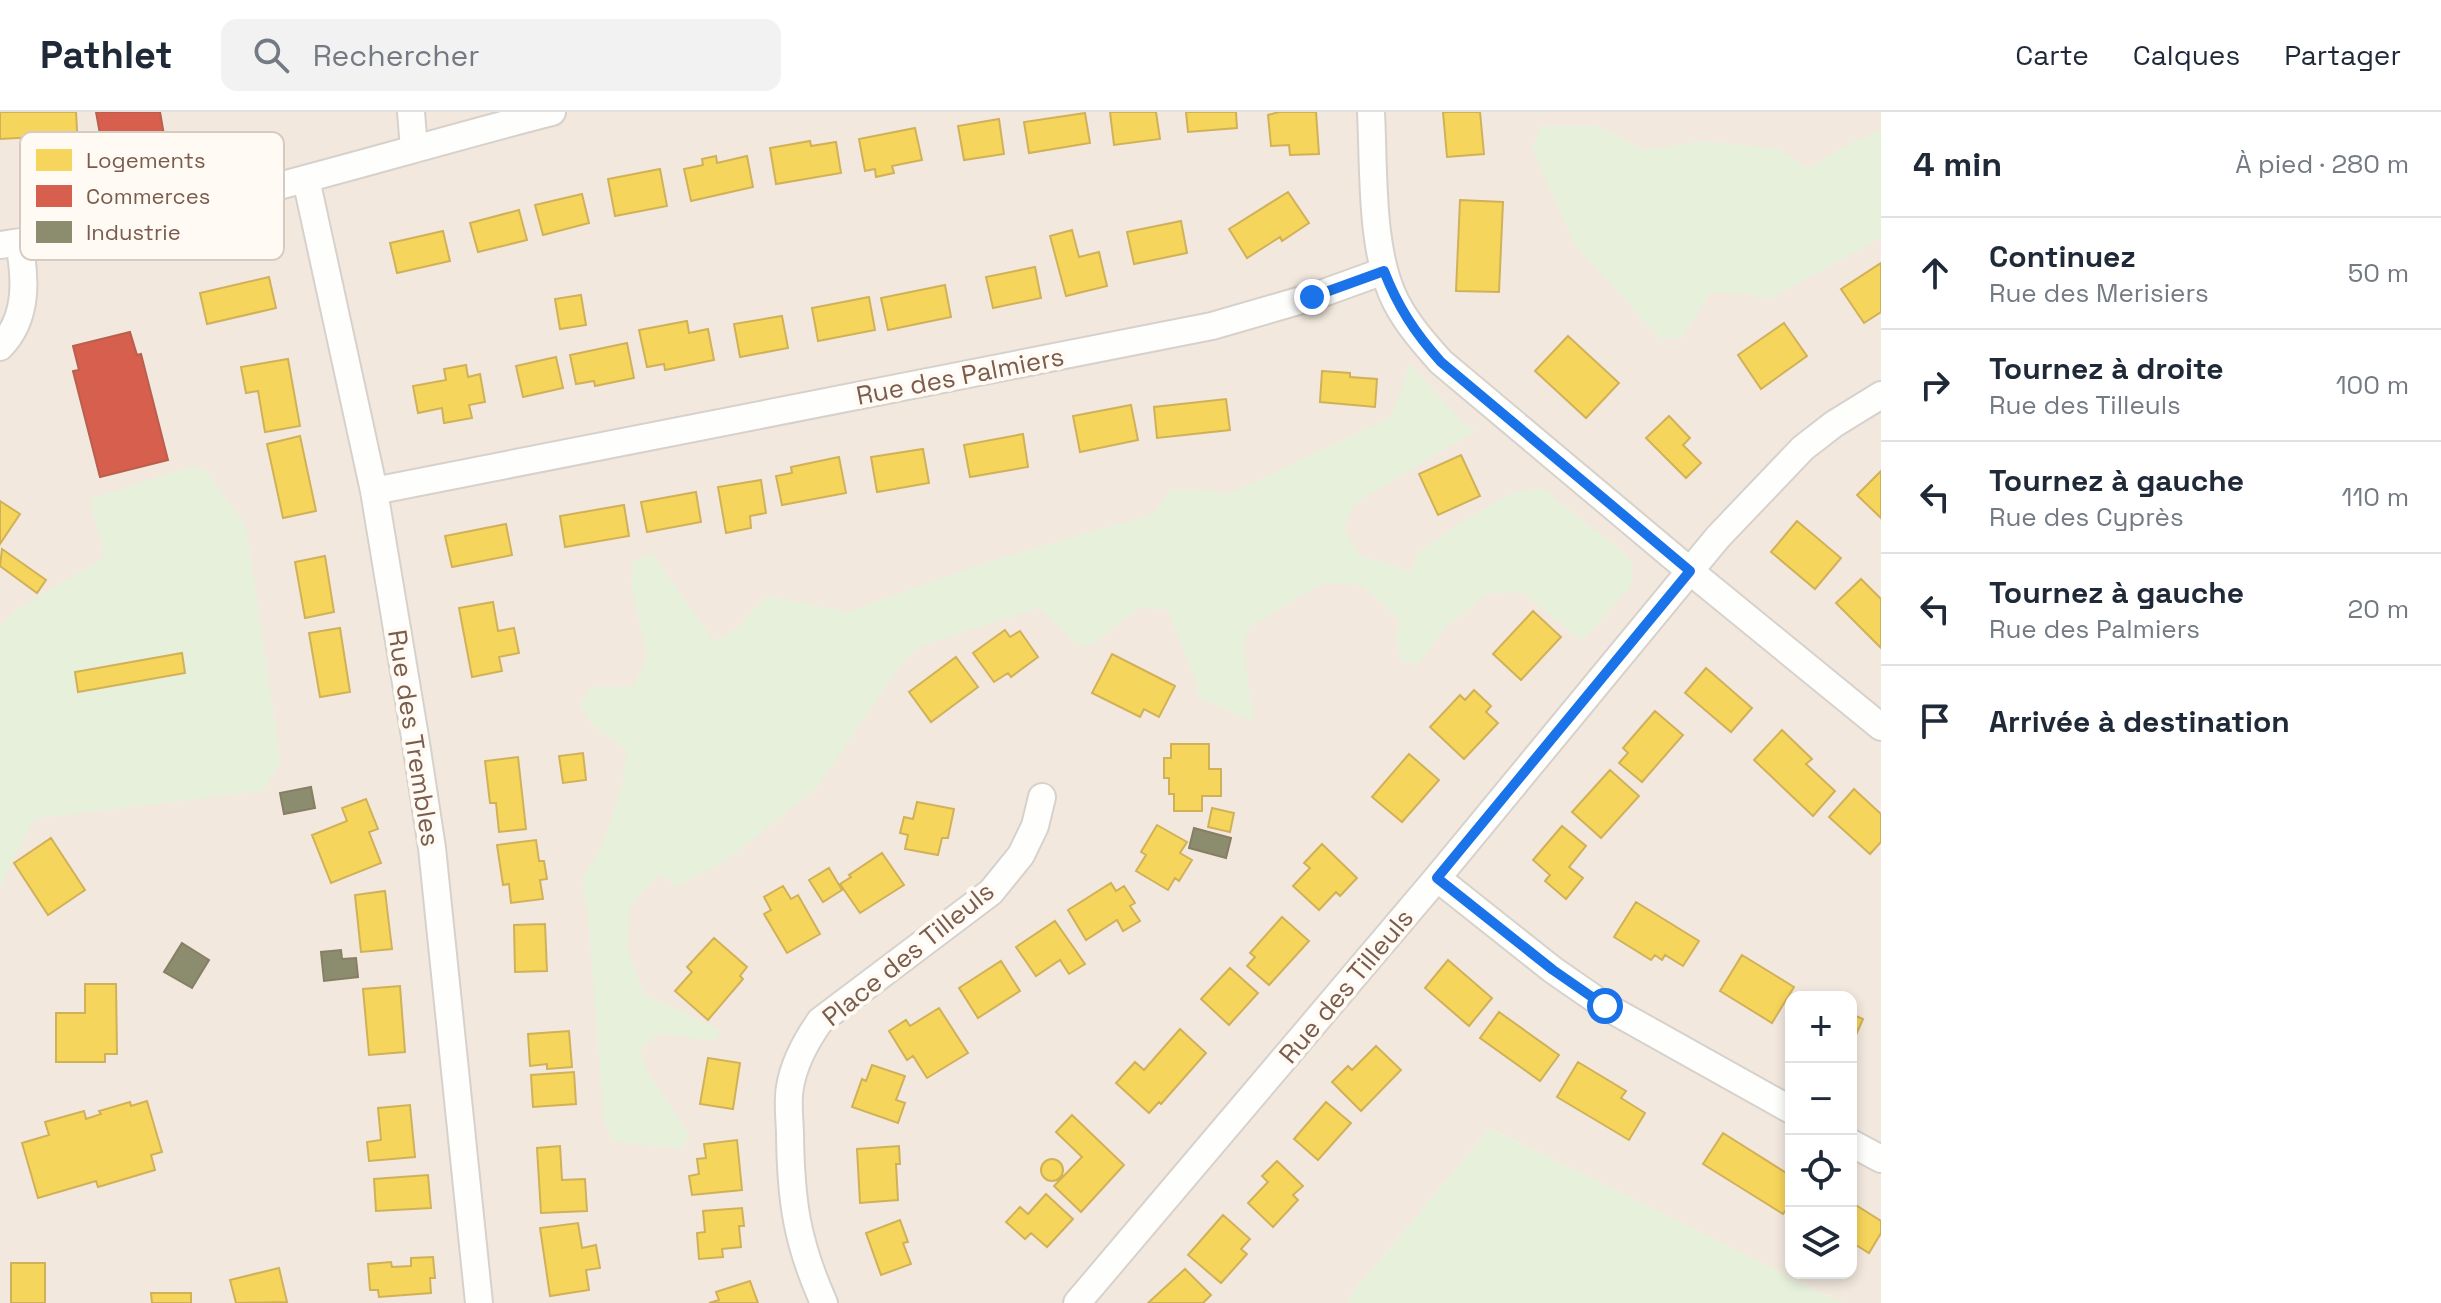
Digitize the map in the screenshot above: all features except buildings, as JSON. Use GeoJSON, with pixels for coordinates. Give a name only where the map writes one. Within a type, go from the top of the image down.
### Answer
{"type":"FeatureCollection","features":[{"type":"Feature","properties":{"kind":"street"},"geometry":{"type":"LineString","coordinates":[[411,112],[414,149]]}},
{"type":"Feature","properties":{"kind":"street"},"geometry":{"type":"LineString","coordinates":[[284,185],[552,112]]}},
{"type":"Feature","properties":{"kind":"street"},"geometry":{"type":"LineString","coordinates":[[1371,112],[1378,234],[1384,271],[1395,301],[1415,333],[1441,362],[1881,727]]}},
{"type":"Feature","properties":{"kind":"street","name":"Rue des Trembles"},"geometry":{"type":"LineString","coordinates":[[306,179],[374,491],[432,848],[479,1303]]}},
{"type":"Feature","properties":{"kind":"street"},"geometry":{"type":"LineString","coordinates":[[0,347],[20,317],[24,285],[10,244]]}},
{"type":"Feature","properties":{"kind":"street","name":"Rue des Palmiers"},"geometry":{"type":"LineString","coordinates":[[374,491],[1212,326],[1312,297],[1384,271]]}},
{"type":"Feature","properties":{"kind":"street","name":"Rue des Tilleuls"},"geometry":{"type":"LineString","coordinates":[[1077,1303],[1437,878],[1727,526],[1794,457],[1834,424],[1881,395]]}},
{"type":"Feature","properties":{"kind":"street","name":"Place des Tilleuls"},"geometry":{"type":"LineString","coordinates":[[824,1303],[810,1272],[796,1223],[791,1175],[789,1089],[805,1044],[820,1021],[991,892],[1021,855],[1035,826],[1042,797]]}},
{"type":"Feature","properties":{"kind":"street"},"geometry":{"type":"LineString","coordinates":[[1437,878],[1553,970],[1605,1006],[1785,1107]]}},
{"type":"Feature","properties":{"kind":"street"},"geometry":{"type":"LineString","coordinates":[[1857,1146],[1881,1159]]}},
{"type":"Feature","properties":{"kind":"shaded area"},"geometry":{"type":"Polygon","coordinates":[[[0,112],[1881,112],[1881,1303],[1842,1303],[1794,1279],[1857,1279],[1857,991],[1785,991],[1785,1275],[1490,1128],[1349,1297],[1349,1303],[0,1303],[0,112]]]}},
{"type":"Feature","properties":{"kind":"green space"},"geometry":{"type":"Polygon","coordinates":[[[1541,126],[1598,126],[1645,150],[1703,141],[1779,149],[1808,168],[1881,130],[1881,238],[1770,299],[1711,292],[1681,339],[1660,338],[1575,245],[1532,148],[1541,126]]]}},
{"type":"Feature","properties":{"kind":"green space"},"geometry":{"type":"Polygon","coordinates":[[[1409,363],[1475,431],[1354,504],[1344,528],[1359,555],[1412,572],[1416,555],[1450,529],[1511,493],[1542,488],[1627,555],[1632,565],[1633,584],[1582,641],[1522,592],[1487,594],[1445,628],[1419,664],[1401,662],[1396,636],[1400,620],[1361,585],[1321,584],[1248,628],[1244,652],[1254,722],[1199,697],[1197,684],[1168,610],[1139,608],[1090,646],[1078,645],[1039,608],[922,645],[903,661],[816,789],[725,861],[676,887],[660,873],[630,906],[627,948],[644,994],[719,1029],[717,1041],[657,1034],[640,1050],[648,1073],[690,1135],[681,1149],[614,1141],[604,1123],[589,924],[582,879],[601,847],[621,791],[627,750],[592,725],[580,706],[590,687],[633,686],[647,657],[631,584],[632,562],[652,553],[714,641],[736,629],[767,596],[847,612],[987,562],[1153,514],[1171,489],[1229,494],[1389,418],[1399,398],[1409,363]]]}},
{"type":"Feature","properties":{"kind":"green space"},"geometry":{"type":"Polygon","coordinates":[[[195,466],[206,471],[246,526],[281,762],[263,791],[34,819],[0,888],[0,628],[14,611],[105,557],[89,499],[195,466]]]}},
{"type":"Feature","properties":{"kind":"green space"},"geometry":{"type":"Polygon","coordinates":[[[1490,1128],[1785,1275],[1785,1279],[1794,1279],[1842,1303],[1349,1303],[1349,1297],[1490,1128]]]}},
{"type":"Feature","properties":{"kind":"route"},"geometry":{"type":"LineString","coordinates":[[1312,297],[1384,271],[1395,301],[1415,333],[1441,362],[1690,571],[1437,878],[1553,970],[1605,1006]]}}]}
